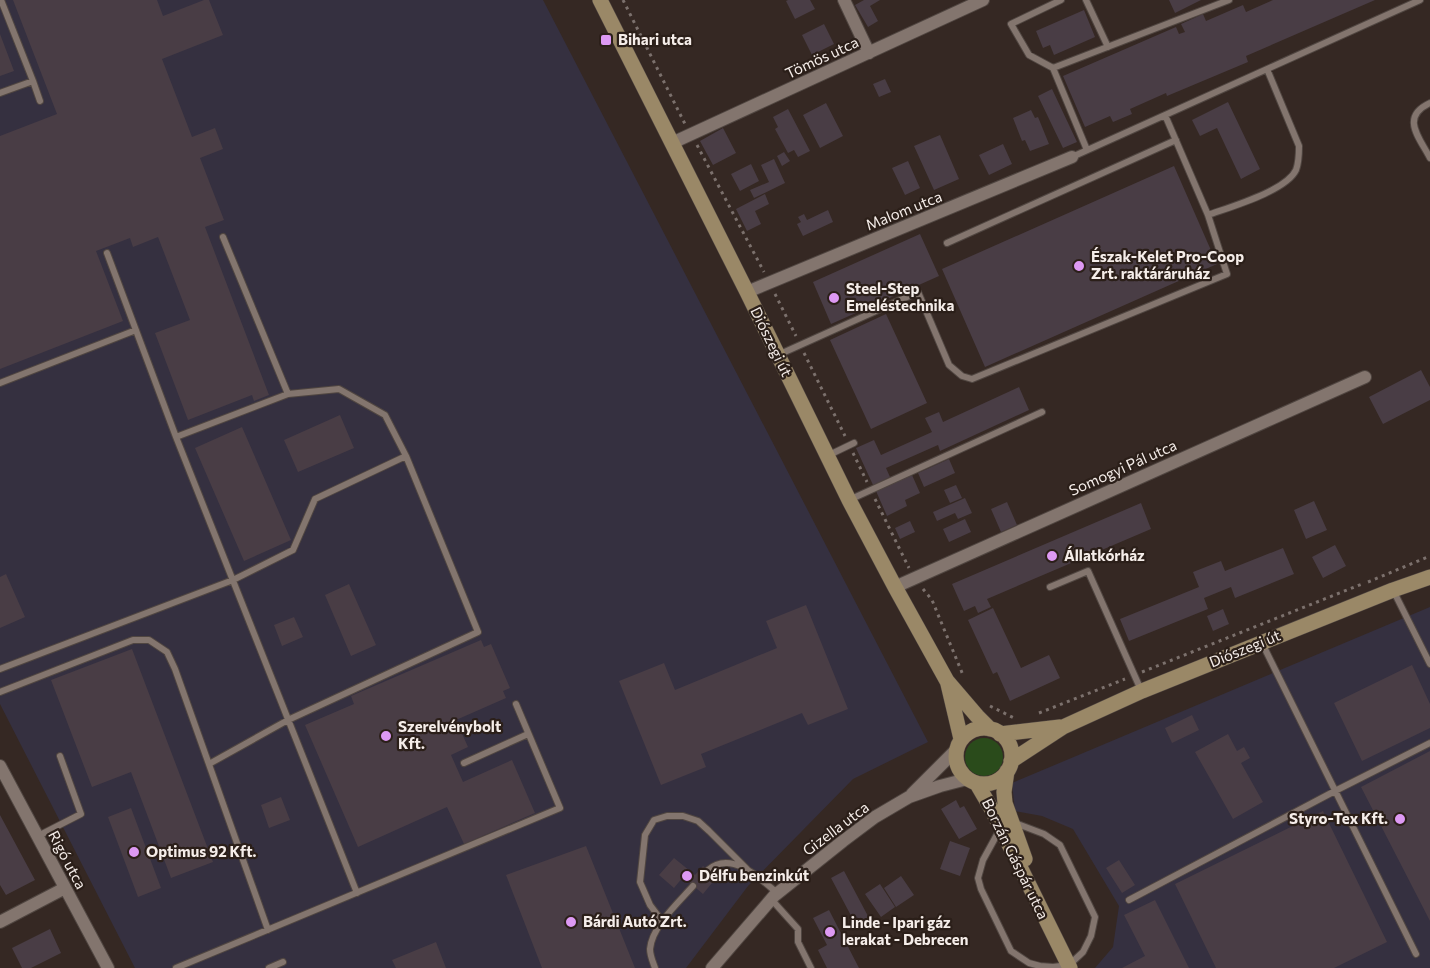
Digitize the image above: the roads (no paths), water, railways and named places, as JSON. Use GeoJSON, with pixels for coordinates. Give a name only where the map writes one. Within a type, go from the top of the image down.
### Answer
{"type":"FeatureCollection","features":[{"type":"Feature","properties":{"kind":"main road","name":"Diószegi út"},"geometry":{"type":"LineString","coordinates":[[600,0],[849,500],[947,681],[977,716],[995,731],[1063,727]]}},
{"type":"Feature","properties":{"kind":"main road","name":"Diószegi út"},"geometry":{"type":"LineString","coordinates":[[1009,766],[1063,727],[1142,691],[1430,577]]}},
{"type":"Feature","properties":{"kind":"main road","name":"Diószegi út"},"geometry":{"type":"LineString","coordinates":[[947,681],[959,744]]}},
{"type":"Feature","properties":{"kind":"main road"},"geometry":{"type":"LineString","coordinates":[[980,728],[995,731],[1007,741],[1011,750],[1009,766],[999,780],[989,784],[972,781],[959,771],[956,760],[959,744],[970,732],[980,728]]}},
{"type":"Feature","properties":{"kind":"main road","name":"Borzán Gáspár utca"},"geometry":{"type":"LineString","coordinates":[[1006,825],[1004,792],[1009,766]]}},
{"type":"Feature","properties":{"kind":"main road","name":"Borzán Gáspár utca"},"geometry":{"type":"LineString","coordinates":[[972,781],[1006,825],[1069,967]]}},
{"type":"Feature","properties":{"kind":"street"},"geometry":{"type":"LineString","coordinates":[[844,0],[869,52]]}},
{"type":"Feature","properties":{"kind":"street","name":"Tömös utca"},"geometry":{"type":"LineString","coordinates":[[672,143],[983,0]]}},
{"type":"Feature","properties":{"kind":"street","name":"Malom utca"},"geometry":{"type":"LineString","coordinates":[[747,292],[798,275],[1072,157]]}},
{"type":"Feature","properties":{"kind":"street","name":"Somogyi Pál utca"},"geometry":{"type":"LineString","coordinates":[[895,587],[1365,377]]}},
{"type":"Feature","properties":{"kind":"street","name":"Gizella utca"},"geometry":{"type":"LineString","coordinates":[[909,797],[959,744]]}},
{"type":"Feature","properties":{"kind":"street","name":"Rigó utca"},"geometry":{"type":"LineString","coordinates":[[0,766],[108,968]]}},
{"type":"Feature","properties":{"kind":"street","name":"Gizella utca"},"geometry":{"type":"LineString","coordinates":[[712,968],[774,896],[875,817],[909,797],[940,786],[972,781]]}},
{"type":"Feature","properties":{"kind":"street"},"geometry":{"type":"LineString","coordinates":[[0,922],[65,888]]}},
{"type":"Feature","properties":{"kind":"lane"},"geometry":{"type":"LineString","coordinates":[[1,0],[40,102]]}},
{"type":"Feature","properties":{"kind":"lane"},"geometry":{"type":"LineString","coordinates":[[1061,0],[1011,24],[1029,55],[1053,68],[1087,150]]}},
{"type":"Feature","properties":{"kind":"lane"},"geometry":{"type":"LineString","coordinates":[[1086,0],[1108,47]]}},
{"type":"Feature","properties":{"kind":"lane"},"geometry":{"type":"LineString","coordinates":[[1053,68],[1229,0]]}},
{"type":"Feature","properties":{"kind":"lane"},"geometry":{"type":"LineString","coordinates":[[1072,157],[1420,0]]}},
{"type":"Feature","properties":{"kind":"lane"},"geometry":{"type":"LineString","coordinates":[[1208,215],[1265,194],[1285,183],[1295,171],[1299,158],[1299,146],[1267,69]]}},
{"type":"Feature","properties":{"kind":"lane"},"geometry":{"type":"LineString","coordinates":[[0,93],[33,81]]}},
{"type":"Feature","properties":{"kind":"lane"},"geometry":{"type":"LineString","coordinates":[[1430,104],[1422,107],[1414,115],[1413,122],[1430,158]]}},
{"type":"Feature","properties":{"kind":"lane"},"geometry":{"type":"LineString","coordinates":[[778,355],[823,332],[918,292],[949,365],[962,376],[972,379],[1227,273],[1208,215],[1165,115]]}},
{"type":"Feature","properties":{"kind":"lane"},"geometry":{"type":"LineString","coordinates":[[947,243],[1176,140]]}},
{"type":"Feature","properties":{"kind":"lane"},"geometry":{"type":"LineString","coordinates":[[224,237],[288,394]]}},
{"type":"Feature","properties":{"kind":"lane"},"geometry":{"type":"LineString","coordinates":[[106,253],[176,437],[357,893]]}},
{"type":"Feature","properties":{"kind":"lane"},"geometry":{"type":"LineString","coordinates":[[0,383],[135,330]]}},
{"type":"Feature","properties":{"kind":"lane"},"geometry":{"type":"LineString","coordinates":[[176,437],[288,394],[339,389],[385,415],[406,456],[478,632],[288,720],[209,764]]}},
{"type":"Feature","properties":{"kind":"lane"},"geometry":{"type":"LineString","coordinates":[[849,500],[1042,412]]}},
{"type":"Feature","properties":{"kind":"lane"},"geometry":{"type":"LineString","coordinates":[[827,456],[854,443]]}},
{"type":"Feature","properties":{"kind":"lane"},"geometry":{"type":"LineString","coordinates":[[0,669],[233,580],[294,550],[315,499],[406,456]]}},
{"type":"Feature","properties":{"kind":"lane"},"geometry":{"type":"LineString","coordinates":[[1050,587],[1088,571],[1142,691]]}},
{"type":"Feature","properties":{"kind":"lane"},"geometry":{"type":"LineString","coordinates":[[1393,590],[1430,664]]}},
{"type":"Feature","properties":{"kind":"lane"},"geometry":{"type":"LineString","coordinates":[[0,692],[133,640],[149,640],[167,652],[268,930]]}},
{"type":"Feature","properties":{"kind":"lane"},"geometry":{"type":"LineString","coordinates":[[1261,642],[1416,954]]}},
{"type":"Feature","properties":{"kind":"lane"},"geometry":{"type":"LineString","coordinates":[[176,968],[560,808],[516,704]]}},
{"type":"Feature","properties":{"kind":"lane"},"geometry":{"type":"LineString","coordinates":[[464,763],[528,734]]}},
{"type":"Feature","properties":{"kind":"lane"},"geometry":{"type":"LineString","coordinates":[[1129,900],[1335,791],[1430,744]]}},
{"type":"Feature","properties":{"kind":"lane"},"geometry":{"type":"LineString","coordinates":[[38,836],[81,814],[60,756]]}},
{"type":"Feature","properties":{"kind":"lane"},"geometry":{"type":"LineString","coordinates":[[662,921],[650,905],[640,882],[645,835],[654,820],[667,816],[683,816],[698,821],[710,831],[774,896],[798,929],[798,942],[811,968]]}},
{"type":"Feature","properties":{"kind":"lane"},"geometry":{"type":"LineString","coordinates":[[1006,825],[1044,834],[1060,845],[1095,916],[1092,936],[1083,952],[1069,967],[1040,966],[1029,963],[1011,951],[981,889],[978,878],[983,860],[1006,825]]}},
{"type":"Feature","properties":{"kind":"lane"},"geometry":{"type":"LineString","coordinates":[[708,870],[727,863],[747,868]]}},
{"type":"Feature","properties":{"kind":"lane"},"geometry":{"type":"LineString","coordinates":[[655,968],[650,950],[653,939],[662,921],[693,886]]}},
{"type":"Feature","properties":{"kind":"lane"},"geometry":{"type":"LineString","coordinates":[[268,968],[282,962]]}},
{"type":"Feature","properties":{"kind":"place","name":"Bihari utca"},"geometry":{"type":"Point","coordinates":[606,40]}},
{"type":"Feature","properties":{"kind":"place","name":"Észak-Kelet Pro-Coop Zrt. raktáráruház"},"geometry":{"type":"Point","coordinates":[1079,266]}},
{"type":"Feature","properties":{"kind":"place","name":"Steel-Step Emeléstechnika"},"geometry":{"type":"Point","coordinates":[834,298]}},
{"type":"Feature","properties":{"kind":"place","name":"Állatkórház"},"geometry":{"type":"Point","coordinates":[1052,556]}},
{"type":"Feature","properties":{"kind":"place","name":"Szerelvénybolt Kft."},"geometry":{"type":"Point","coordinates":[386,736]}},
{"type":"Feature","properties":{"kind":"place","name":"Styro-Tex Kft."},"geometry":{"type":"Point","coordinates":[1400,819]}},
{"type":"Feature","properties":{"kind":"place","name":"Optimus 92 Kft."},"geometry":{"type":"Point","coordinates":[134,852]}},
{"type":"Feature","properties":{"kind":"place","name":"Délfu benzinkút"},"geometry":{"type":"Point","coordinates":[687,876]}},
{"type":"Feature","properties":{"kind":"place","name":"Bárdi Autó Zrt."},"geometry":{"type":"Point","coordinates":[571,922]}},
{"type":"Feature","properties":{"kind":"place","name":"Linde - Ipari gáz lerakat - Debrecen"},"geometry":{"type":"Point","coordinates":[830,932]}}]}
